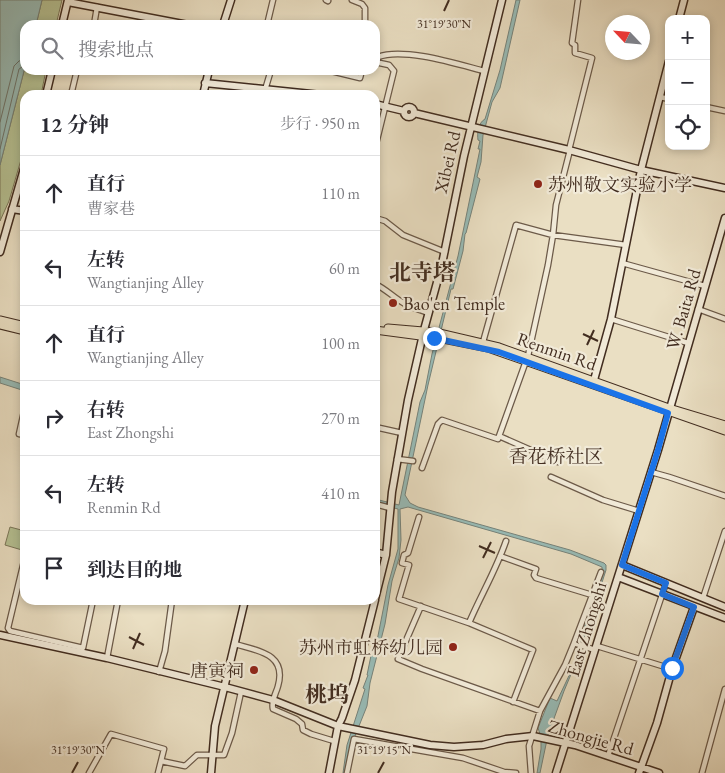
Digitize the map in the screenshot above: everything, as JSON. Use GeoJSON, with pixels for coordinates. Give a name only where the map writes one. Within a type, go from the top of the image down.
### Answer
{"type":"FeatureCollection","features":[{"type":"Feature","properties":{"kind":"main road"},"geometry":{"type":"LineString","coordinates":[[0,320],[20,325]]}},
{"type":"Feature","properties":{"kind":"main road"},"geometry":{"type":"LineString","coordinates":[[0,326],[20,330]]}},
{"type":"Feature","properties":{"kind":"main road","name":"Renmin Rd"},"geometry":{"type":"LineString","coordinates":[[380,327],[483,342],[669,410],[725,425]]}},
{"type":"Feature","properties":{"kind":"main road","name":"Renmin Rd"},"geometry":{"type":"LineString","coordinates":[[380,330],[423,333]]}},
{"type":"Feature","properties":{"kind":"main road","name":"Renmin Rd"},"geometry":{"type":"LineString","coordinates":[[443,336],[527,358],[594,380],[725,432]]}},
{"type":"Feature","properties":{"kind":"street"},"geometry":{"type":"LineString","coordinates":[[225,20],[231,0]]}},
{"type":"Feature","properties":{"kind":"street"},"geometry":{"type":"LineString","coordinates":[[268,20],[273,0]]}},
{"type":"Feature","properties":{"kind":"street"},"geometry":{"type":"LineString","coordinates":[[352,0],[362,4],[365,8],[365,20]]}},
{"type":"Feature","properties":{"kind":"street","name":"Xibei Rd"},"geometry":{"type":"LineString","coordinates":[[380,579],[386,554],[390,506],[408,400],[428,313],[445,252],[470,127],[502,0]]}},
{"type":"Feature","properties":{"kind":"street"},"geometry":{"type":"LineString","coordinates":[[422,468],[438,424],[442,420],[498,440],[527,358],[553,235],[556,205],[592,58],[575,53],[575,45],[572,43],[578,0]]}},
{"type":"Feature","properties":{"kind":"street"},"geometry":{"type":"LineString","coordinates":[[680,15],[684,0]]}},
{"type":"Feature","properties":{"kind":"street"},"geometry":{"type":"LineString","coordinates":[[63,20],[68,1],[161,20]]}},
{"type":"Feature","properties":{"kind":"street"},"geometry":{"type":"LineString","coordinates":[[95,20],[97,8]]}},
{"type":"Feature","properties":{"kind":"street"},"geometry":{"type":"LineString","coordinates":[[380,56],[384,54],[411,54],[484,71]]}},
{"type":"Feature","properties":{"kind":"street"},"geometry":{"type":"LineString","coordinates":[[380,63],[391,66],[394,71],[380,127]]}},
{"type":"Feature","properties":{"kind":"street"},"geometry":{"type":"LineString","coordinates":[[47,90],[51,75]]}},
{"type":"Feature","properties":{"kind":"street"},"geometry":{"type":"LineString","coordinates":[[72,90],[76,75]]}},
{"type":"Feature","properties":{"kind":"street"},"geometry":{"type":"LineString","coordinates":[[204,90],[208,75]]}},
{"type":"Feature","properties":{"kind":"street"},"geometry":{"type":"LineString","coordinates":[[263,90],[269,75]]}},
{"type":"Feature","properties":{"kind":"street"},"geometry":{"type":"LineString","coordinates":[[348,75],[360,78],[361,75]]}},
{"type":"Feature","properties":{"kind":"street"},"geometry":{"type":"LineString","coordinates":[[594,380],[611,319],[641,170],[665,78]]}},
{"type":"Feature","properties":{"kind":"street"},"geometry":{"type":"LineString","coordinates":[[205,84],[255,90]]}},
{"type":"Feature","properties":{"kind":"street"},"geometry":{"type":"LineString","coordinates":[[660,97],[665,98]]}},
{"type":"Feature","properties":{"kind":"street"},"geometry":{"type":"LineString","coordinates":[[380,105],[404,111],[410,107],[414,113],[569,150],[641,170],[725,188]]}},
{"type":"Feature","properties":{"kind":"street"},"geometry":{"type":"LineString","coordinates":[[710,108],[725,111]]}},
{"type":"Feature","properties":{"kind":"street"},"geometry":{"type":"LineString","coordinates":[[0,252],[20,182]]}},
{"type":"Feature","properties":{"kind":"street"},"geometry":{"type":"LineString","coordinates":[[12,209],[20,210]]}},
{"type":"Feature","properties":{"kind":"street","name":"W. Baita Rd"},"geometry":{"type":"LineString","coordinates":[[669,410],[705,286],[723,233],[725,218]]}},
{"type":"Feature","properties":{"kind":"street"},"geometry":{"type":"LineString","coordinates":[[380,219],[386,221],[403,235],[445,252]]}},
{"type":"Feature","properties":{"kind":"street"},"geometry":{"type":"LineString","coordinates":[[483,342],[516,225],[553,235],[626,245]]}},
{"type":"Feature","properties":{"kind":"street"},"geometry":{"type":"LineString","coordinates":[[622,263],[705,286]]}},
{"type":"Feature","properties":{"kind":"street"},"geometry":{"type":"LineString","coordinates":[[380,286],[406,304],[428,313]]}},
{"type":"Feature","properties":{"kind":"street"},"geometry":{"type":"LineString","coordinates":[[698,309],[725,319]]}},
{"type":"Feature","properties":{"kind":"street"},"geometry":{"type":"LineString","coordinates":[[611,319],[688,343]]}},
{"type":"Feature","properties":{"kind":"street","name":"East Zhongshi"},"geometry":{"type":"LineString","coordinates":[[556,773],[669,410]]}},
{"type":"Feature","properties":{"kind":"street"},"geometry":{"type":"LineString","coordinates":[[380,428],[402,433]]}},
{"type":"Feature","properties":{"kind":"street"},"geometry":{"type":"LineString","coordinates":[[499,436],[558,462]]}},
{"type":"Feature","properties":{"kind":"street"},"geometry":{"type":"LineString","coordinates":[[397,459],[414,461]]}},
{"type":"Feature","properties":{"kind":"street"},"geometry":{"type":"LineString","coordinates":[[651,472],[725,496]]}},
{"type":"Feature","properties":{"kind":"street"},"geometry":{"type":"LineString","coordinates":[[552,477],[603,500],[638,511]]}},
{"type":"Feature","properties":{"kind":"street"},"geometry":{"type":"LineString","coordinates":[[380,505],[390,506]]}},
{"type":"Feature","properties":{"kind":"street"},"geometry":{"type":"LineString","coordinates":[[419,517],[408,553],[404,555],[402,563],[409,565],[399,599],[469,623],[533,650],[513,702]]}},
{"type":"Feature","properties":{"kind":"street"},"geometry":{"type":"LineString","coordinates":[[703,598],[725,531]]}},
{"type":"Feature","properties":{"kind":"street"},"geometry":{"type":"LineString","coordinates":[[469,623],[479,599],[493,574],[506,541]]}},
{"type":"Feature","properties":{"kind":"street"},"geometry":{"type":"LineString","coordinates":[[380,553],[386,554]]}},
{"type":"Feature","properties":{"kind":"street"},"geometry":{"type":"LineString","coordinates":[[500,556],[536,569],[534,575],[536,578],[592,594]]}},
{"type":"Feature","properties":{"kind":"street"},"geometry":{"type":"LineString","coordinates":[[622,565],[725,607]]}},
{"type":"Feature","properties":{"kind":"street"},"geometry":{"type":"LineString","coordinates":[[531,773],[529,746],[535,737],[540,711],[575,643],[601,572]]}},
{"type":"Feature","properties":{"kind":"street"},"geometry":{"type":"LineString","coordinates":[[618,577],[725,618]]}},
{"type":"Feature","properties":{"kind":"street"},"geometry":{"type":"LineString","coordinates":[[20,578],[8,628],[10,631],[83,648],[92,605]]}},
{"type":"Feature","properties":{"kind":"street"},"geometry":{"type":"LineString","coordinates":[[608,756],[666,583]]}},
{"type":"Feature","properties":{"kind":"street"},"geometry":{"type":"LineString","coordinates":[[107,658],[117,605]]}},
{"type":"Feature","properties":{"kind":"street"},"geometry":{"type":"LineString","coordinates":[[159,672],[165,651],[171,605]]}},
{"type":"Feature","properties":{"kind":"street"},"geometry":{"type":"LineString","coordinates":[[211,773],[214,726],[244,605]]}},
{"type":"Feature","properties":{"kind":"street","name":"Xibei Rd"},"geometry":{"type":"LineString","coordinates":[[342,727],[342,718],[355,680],[374,605]]}},
{"type":"Feature","properties":{"kind":"street"},"geometry":{"type":"LineString","coordinates":[[421,606],[398,659],[540,711]]}},
{"type":"Feature","properties":{"kind":"street"},"geometry":{"type":"LineString","coordinates":[[640,770],[658,723],[672,668],[694,607]]}},
{"type":"Feature","properties":{"kind":"street","name":"Zhongjie Rd"},"geometry":{"type":"LineString","coordinates":[[0,635],[107,658],[225,687],[273,700],[342,727],[445,747],[483,745],[506,739],[535,737],[550,739],[566,742],[608,756],[640,770],[658,773]]}},
{"type":"Feature","properties":{"kind":"street"},"geometry":{"type":"LineString","coordinates":[[575,643],[672,668]]}},
{"type":"Feature","properties":{"kind":"street"},"geometry":{"type":"LineString","coordinates":[[235,644],[267,653],[278,664],[280,680],[273,700],[273,709],[296,719],[302,724],[303,730],[334,741]]}},
{"type":"Feature","properties":{"kind":"street"},"geometry":{"type":"LineString","coordinates":[[702,773],[725,689]]}},
{"type":"Feature","properties":{"kind":"street"},"geometry":{"type":"LineString","coordinates":[[161,761],[185,766],[198,755],[212,754],[223,756],[226,753],[241,692]]}},
{"type":"Feature","properties":{"kind":"street"},"geometry":{"type":"LineString","coordinates":[[328,773],[334,741],[342,727]]}},
{"type":"Feature","properties":{"kind":"street"},"geometry":{"type":"LineString","coordinates":[[332,773],[342,727]]}},
{"type":"Feature","properties":{"kind":"street"},"geometry":{"type":"LineString","coordinates":[[89,773],[111,734],[164,749],[158,773]]}},
{"type":"Feature","properties":{"kind":"street"},"geometry":{"type":"LineString","coordinates":[[347,773],[354,739],[462,758],[504,772],[516,773]]}},
{"type":"Feature","properties":{"kind":"green space"},"geometry":{"type":"Polygon","coordinates":[[[42,0],[62,0],[57,20],[37,20],[42,0]]]}},
{"type":"Feature","properties":{"kind":"green space"},"geometry":{"type":"Polygon","coordinates":[[[23,75],[45,75],[42,90],[20,90],[20,163],[9,201],[0,221],[0,165],[23,75]]]}},
{"type":"Feature","properties":{"kind":"green space"},"geometry":{"type":"Polygon","coordinates":[[[10,527],[20,530],[20,549],[5,545],[10,527]]]}},
{"type":"Feature","properties":{"kind":"water"},"geometry":{"type":"Polygon","coordinates":[[[0,0],[42,0],[37,20],[20,20],[20,75],[23,75],[0,165],[0,0]]]}},
{"type":"Feature","properties":{"kind":"water"},"geometry":{"type":"Polygon","coordinates":[[[516,0],[520,0],[500,88],[492,102],[483,135],[481,162],[477,177],[480,179],[428,385],[405,495],[410,503],[418,507],[570,550],[604,563],[606,570],[577,660],[548,735],[540,773],[537,773],[541,749],[541,737],[538,728],[550,698],[557,701],[575,663],[580,647],[578,645],[602,575],[602,567],[571,554],[408,507],[400,509],[401,540],[399,558],[392,581],[385,624],[370,683],[367,706],[353,741],[346,773],[343,773],[347,745],[365,689],[363,688],[368,675],[373,646],[376,646],[388,585],[398,549],[398,509],[380,504],[380,500],[399,505],[420,402],[425,390],[432,354],[458,256],[480,149],[478,149],[480,141],[478,140],[478,128],[485,119],[500,70],[516,0]]]}},
{"type":"Feature","properties":{"kind":"water"},"geometry":{"type":"Polygon","coordinates":[[[0,377],[20,383],[20,389],[0,383],[0,377]]]}},
{"type":"Feature","properties":{"kind":"place","name":"苏州敬文实验小学"},"geometry":{"type":"Point","coordinates":[538,184]}},
{"type":"Feature","properties":{"kind":"place","name":"Bao'en Temple"},"geometry":{"type":"Point","coordinates":[393,303]}},
{"type":"Feature","properties":{"kind":"place","name":"苏州市虹桥幼儿园"},"geometry":{"type":"Point","coordinates":[453,647]}},
{"type":"Feature","properties":{"kind":"place","name":"唐寅祠"},"geometry":{"type":"Point","coordinates":[254,670]}},
{"type":"Feature","properties":{"kind":"district","name":"北寺塔"},"geometry":{"type":"Point","coordinates":[422,272]}},
{"type":"Feature","properties":{"kind":"district","name":"香花桥社区"},"geometry":{"type":"Point","coordinates":[556,456]}},
{"type":"Feature","properties":{"kind":"district","name":"桃坞"},"geometry":{"type":"Point","coordinates":[327,694]}},
{"type":"Feature","properties":{"kind":"route"},"geometry":{"type":"LineString","coordinates":[[434,338],[499,352],[668,413],[622,565],[666,583],[662,594],[694,607],[672,668]]}}]}
